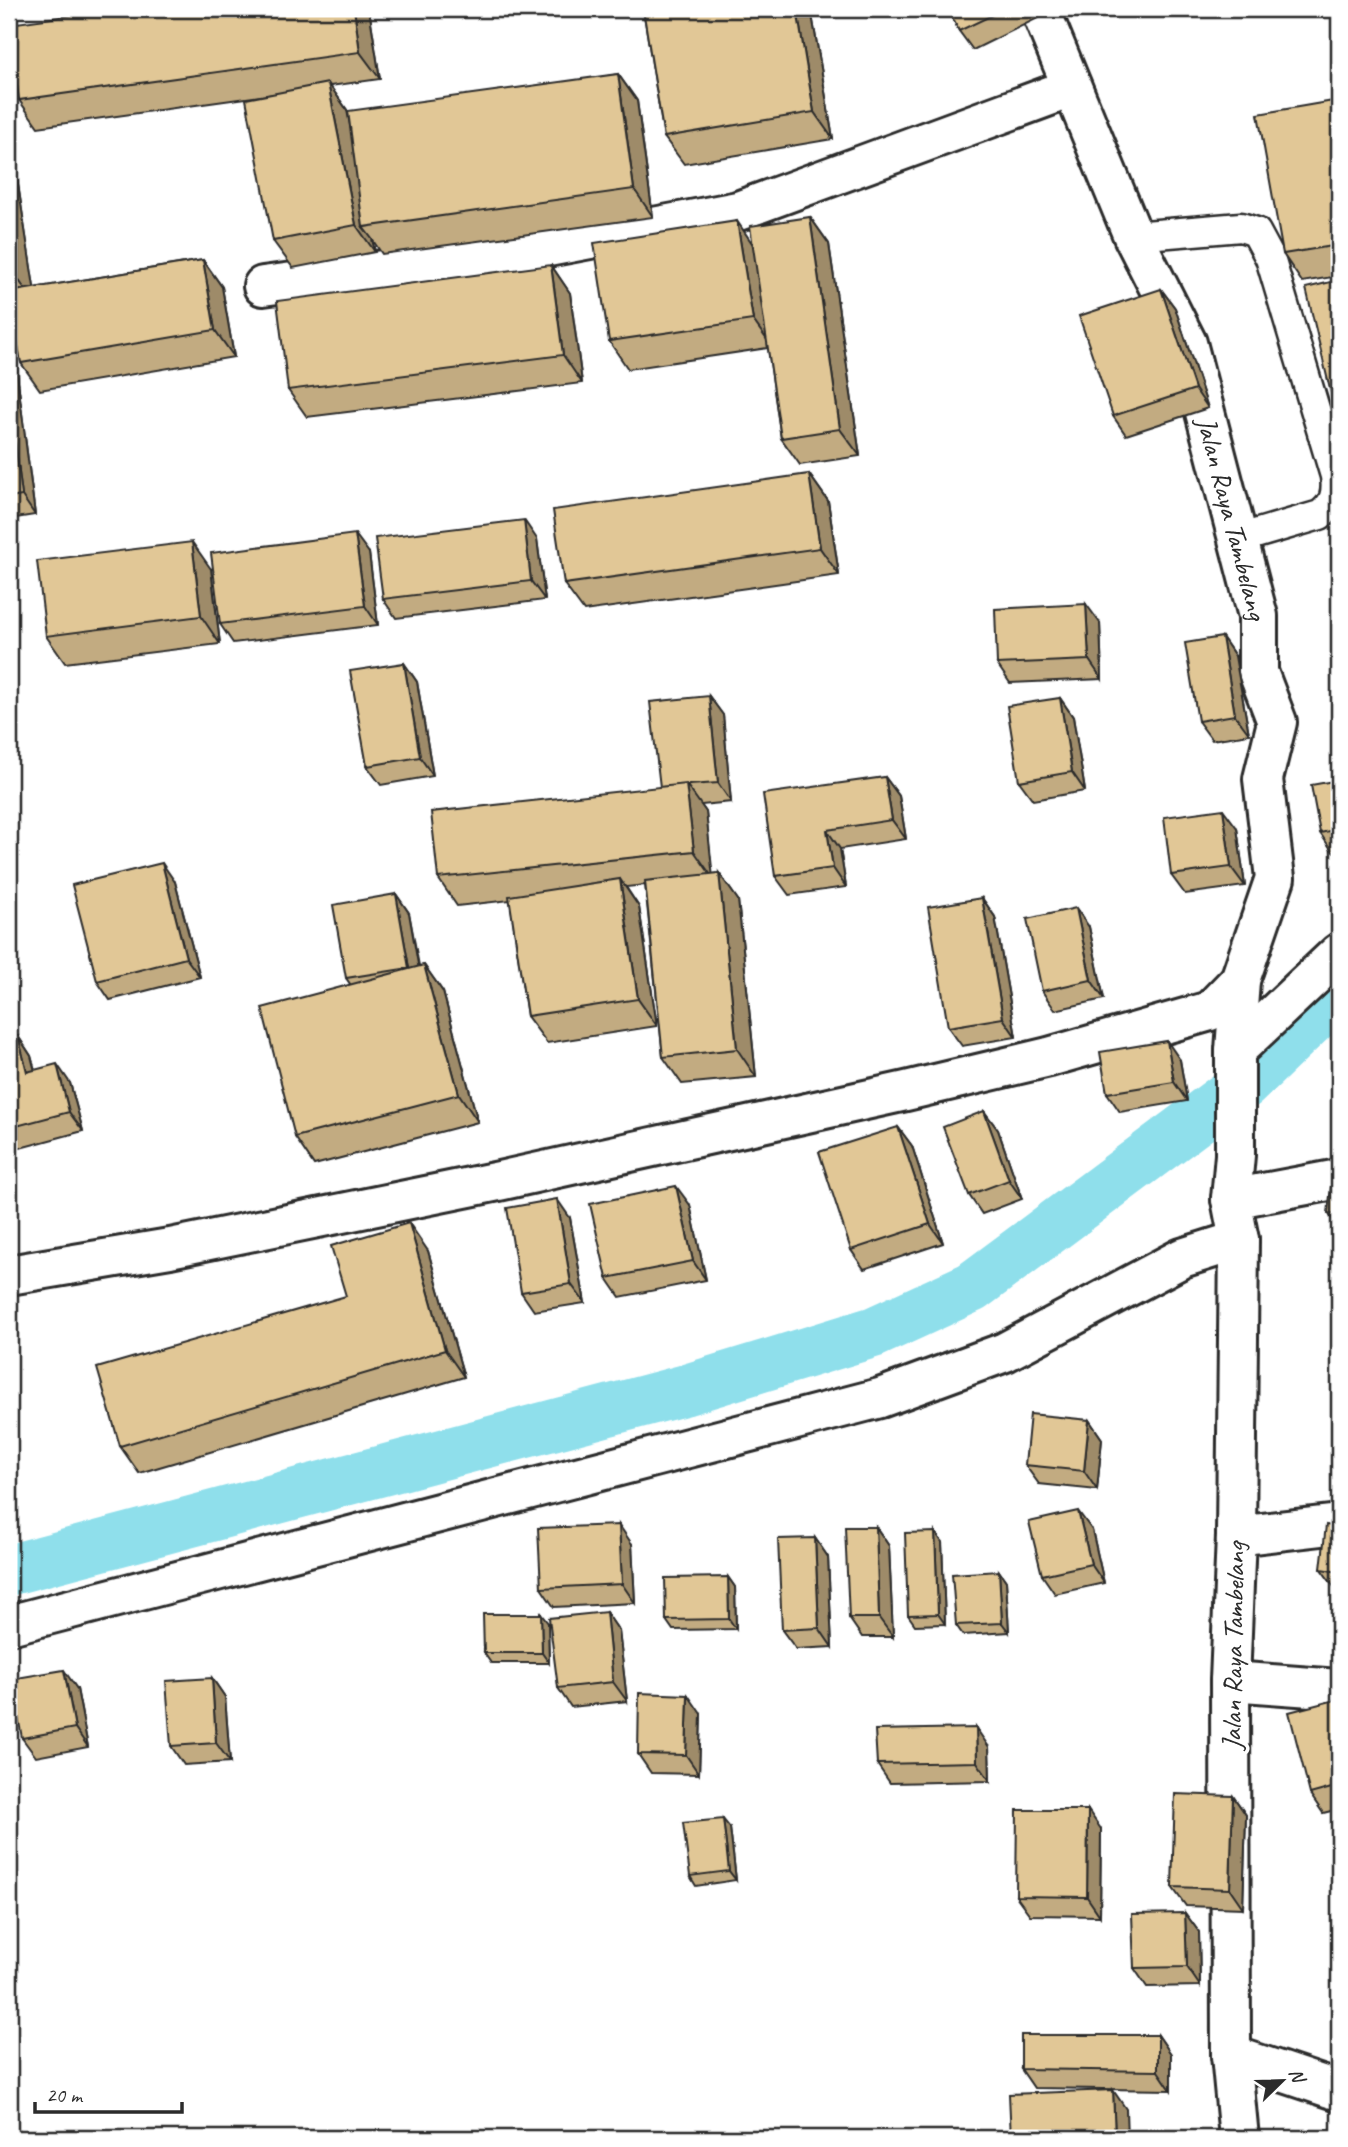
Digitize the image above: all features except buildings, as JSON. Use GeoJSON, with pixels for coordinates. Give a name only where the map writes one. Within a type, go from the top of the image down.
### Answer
{"type":"FeatureCollection","features":[{"type":"Feature","properties":{"kind":"main road","name":"Jalan Raya Tambelang"},"geometry":{"type":"LineString","coordinates":[[1040,9],[1058,92],[1187,343],[1258,616],[1258,672],[1277,722],[1262,779],[1275,878],[1240,980],[1231,1199],[1239,1240],[1236,1536],[1230,1681],[1231,2055],[1239,2138]]}},
{"type":"Feature","properties":{"kind":"main road"},"geometry":{"type":"LineString","coordinates":[[263,286],[533,250],[738,211],[1058,92]]}},
{"type":"Feature","properties":{"kind":"main road"},"geometry":{"type":"LineString","coordinates":[[1235,1051],[1339,953]]}},
{"type":"Feature","properties":{"kind":"main road"},"geometry":{"type":"LineString","coordinates":[[9,1275],[170,1248],[499,1181],[1023,1064],[1210,1011],[1240,980]]}},
{"type":"Feature","properties":{"kind":"main road"},"geometry":{"type":"LineString","coordinates":[[1231,1199],[1339,1179]]}},
{"type":"Feature","properties":{"kind":"main road"},"geometry":{"type":"LineString","coordinates":[[9,1625],[880,1398],[1005,1352],[1182,1258],[1239,1240]]}},
{"type":"Feature","properties":{"kind":"main road"},"geometry":{"type":"LineString","coordinates":[[1236,1536],[1339,1524]]}},
{"type":"Feature","properties":{"kind":"main road"},"geometry":{"type":"LineString","coordinates":[[1230,1681],[1339,1689]]}},
{"type":"Feature","properties":{"kind":"main road"},"geometry":{"type":"LineString","coordinates":[[1231,2055],[1339,2091]]}},
{"type":"Feature","properties":{"kind":"lane"},"geometry":{"type":"LineString","coordinates":[[1133,236],[1241,227],[1256,232],[1270,258],[1331,463],[1336,490],[1329,508],[1320,515],[1238,539]]}},
{"type":"Feature","properties":{"kind":"waterway"},"geometry":{"type":"LineString","coordinates":[[9,1570],[685,1390],[874,1332],[972,1287],[1244,1084],[1339,993]]}}]}
